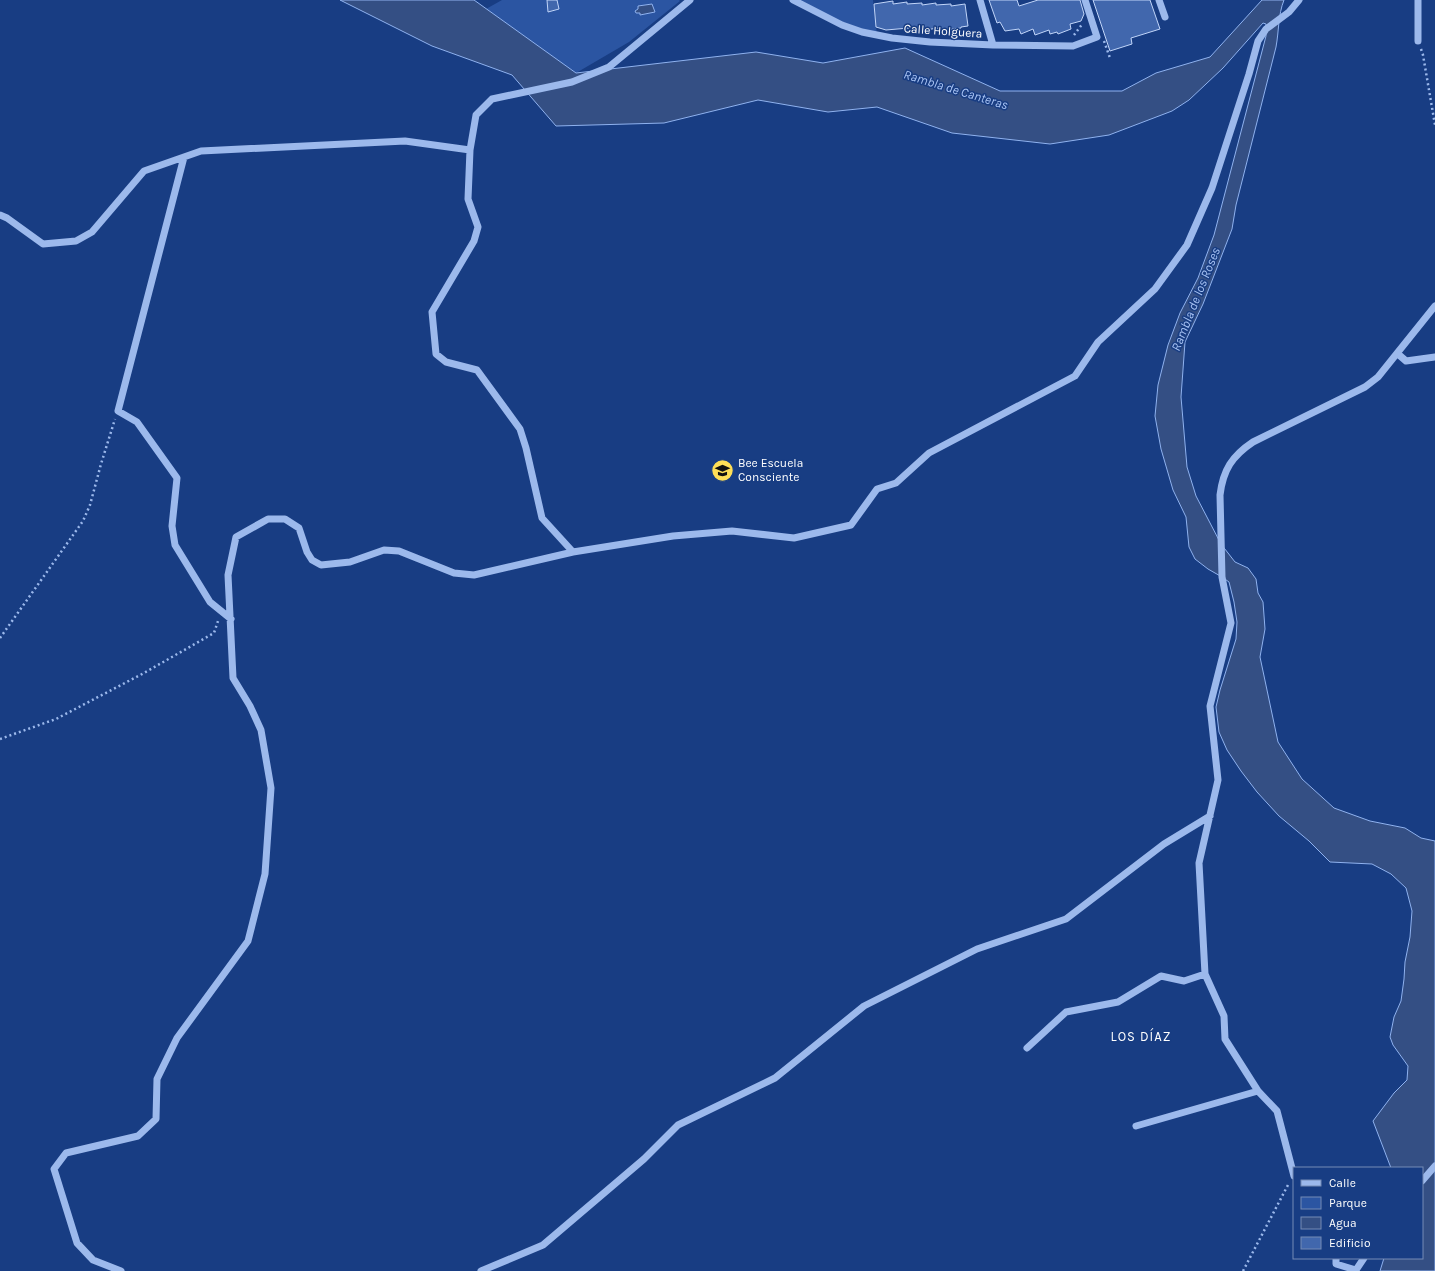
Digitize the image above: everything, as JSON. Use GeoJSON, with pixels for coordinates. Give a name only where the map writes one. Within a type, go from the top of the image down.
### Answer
{"type":"FeatureCollection","features":[{"type":"Feature","properties":{"kind":"street"},"geometry":{"type":"LineString","coordinates":[[573,552],[542,518],[526,448],[520,429],[477,370],[446,362],[436,354],[432,312],[474,241],[478,227],[468,199],[470,150],[476,114],[492,99],[572,82],[609,67],[690,0]]}},
{"type":"Feature","properties":{"kind":"street","name":"Calle Holguera"},"geometry":{"type":"LineString","coordinates":[[793,0],[842,25],[870,34],[892,38],[930,42],[993,45],[1073,46],[1097,38],[1084,0]]}},
{"type":"Feature","properties":{"kind":"street"},"geometry":{"type":"LineString","coordinates":[[980,0],[993,45]]}},
{"type":"Feature","properties":{"kind":"street"},"geometry":{"type":"LineString","coordinates":[[1160,0],[1165,17]]}},
{"type":"Feature","properties":{"kind":"street"},"geometry":{"type":"LineString","coordinates":[[121,1271],[93,1260],[77,1243],[54,1169],[66,1153],[138,1136],[156,1119],[157,1079],[177,1038],[248,941],[265,874],[271,788],[261,730],[250,706],[233,678],[228,575],[236,537],[268,519],[285,519],[299,528],[307,552],[312,560],[321,565],[350,562],[384,550],[399,551],[454,574],[474,575],[573,552],[673,536],[732,531],[794,538],[851,525],[877,490],[896,482],[929,453],[1075,376],[1098,342],[1154,289],[1187,245],[1212,188],[1249,74],[1258,41],[1266,29],[1289,12],[1299,0]]}},
{"type":"Feature","properties":{"kind":"street"},"geometry":{"type":"LineString","coordinates":[[1418,0],[1418,41]]}},
{"type":"Feature","properties":{"kind":"street"},"geometry":{"type":"LineString","coordinates":[[0,215],[7,218],[43,244],[76,241],[92,232],[144,170],[201,151],[405,142],[470,150]]}},
{"type":"Feature","properties":{"kind":"street"},"geometry":{"type":"LineString","coordinates":[[184,157],[118,411],[137,422],[177,478],[172,526],[175,546],[210,602],[231,619]]}},
{"type":"Feature","properties":{"kind":"street"},"geometry":{"type":"LineString","coordinates":[[1293,1171],[1277,1111],[1258,1091],[1225,1039],[1224,1016],[1205,974],[1199,863],[1218,780],[1210,706],[1231,623],[1222,577],[1220,544],[1221,488],[1224,475],[1233,459],[1241,450],[1253,442],[1365,387],[1378,377],[1435,306]]}},
{"type":"Feature","properties":{"kind":"street"},"geometry":{"type":"LineString","coordinates":[[1398,354],[1406,360],[1435,357]]}},
{"type":"Feature","properties":{"kind":"street"},"geometry":{"type":"LineString","coordinates":[[481,1271],[543,1245],[644,1159],[678,1125],[775,1078],[864,1006],[977,949],[1066,919],[1164,844],[1210,816]]}},
{"type":"Feature","properties":{"kind":"street"},"geometry":{"type":"LineString","coordinates":[[1027,1048],[1066,1012],[1118,1002],[1161,976],[1184,981],[1205,974]]}},
{"type":"Feature","properties":{"kind":"street"},"geometry":{"type":"LineString","coordinates":[[1136,1126],[1258,1091]]}},
{"type":"Feature","properties":{"kind":"street"},"geometry":{"type":"LineString","coordinates":[[1423,1180],[1435,1166]]}},
{"type":"Feature","properties":{"kind":"street"},"geometry":{"type":"LineString","coordinates":[[1336,1259],[1336,1264],[1356,1270],[1363,1259]]}},
{"type":"Feature","properties":{"kind":"path"},"geometry":{"type":"LineString","coordinates":[[1418,41],[1424,56],[1435,126]]}},
{"type":"Feature","properties":{"kind":"path"},"geometry":{"type":"LineString","coordinates":[[0,638],[83,521],[90,505],[118,411]]}},
{"type":"Feature","properties":{"kind":"path"},"geometry":{"type":"LineString","coordinates":[[0,739],[56,719],[144,673],[214,633],[221,611]]}},
{"type":"Feature","properties":{"kind":"path"},"geometry":{"type":"LineString","coordinates":[[1243,1271],[1293,1177]]}},
{"type":"Feature","properties":{"kind":"green space"},"geometry":{"type":"Polygon","coordinates":[[[502,0],[680,1],[629,42],[576,73],[486,9],[502,0]]]}},
{"type":"Feature","properties":{"kind":"green space"},"geometry":{"type":"Polygon","coordinates":[[[793,0],[873,0],[877,35],[862,32],[793,0]]]}},
{"type":"Feature","properties":{"kind":"water"},"geometry":{"type":"Polygon","coordinates":[[[340,0],[474,0],[576,73],[756,52],[823,63],[905,48],[1000,91],[1122,91],[1156,73],[1210,57],[1262,0],[1284,0],[1276,47],[1236,205],[1232,229],[1203,304],[1185,342],[1181,397],[1187,467],[1196,496],[1221,544],[1235,562],[1248,568],[1256,579],[1258,593],[1263,602],[1265,629],[1260,657],[1278,742],[1302,779],[1334,808],[1370,821],[1405,828],[1421,838],[1435,841],[1435,1271],[1380,1271],[1384,1259],[1423,1259],[1423,1167],[1391,1167],[1373,1121],[1394,1093],[1407,1080],[1408,1066],[1393,1045],[1390,1037],[1394,1017],[1401,1001],[1405,962],[1410,937],[1412,911],[1406,888],[1391,874],[1372,864],[1330,862],[1309,841],[1279,816],[1257,792],[1227,750],[1219,732],[1216,707],[1236,639],[1237,622],[1234,602],[1229,582],[1195,559],[1189,547],[1186,517],[1173,490],[1161,449],[1155,416],[1158,385],[1168,345],[1180,313],[1198,278],[1214,235],[1266,36],[1266,24],[1263,23],[1223,68],[1189,100],[1172,111],[1109,135],[1050,144],[952,133],[877,107],[828,112],[758,100],[664,123],[556,126],[512,75],[432,46],[340,0]]]}},
{"type":"Feature","properties":{"kind":"water"},"geometry":{"type":"Polygon","coordinates":[[[652,4],[655,12],[640,15],[640,13],[636,13],[635,11],[638,9],[638,6],[652,4]]]}},
{"type":"Feature","properties":{"kind":"building"},"geometry":{"type":"Polygon","coordinates":[[[547,0],[557,0],[559,9],[548,12],[547,0]]]}},
{"type":"Feature","properties":{"kind":"building"},"geometry":{"type":"Polygon","coordinates":[[[989,0],[1017,0],[1019,6],[1038,0],[1080,0],[1084,14],[1081,21],[1070,24],[1071,29],[1058,34],[1057,32],[1050,34],[1049,30],[1035,35],[1033,29],[1021,34],[1019,29],[1005,31],[1000,22],[997,23],[989,0]]]}},
{"type":"Feature","properties":{"kind":"building"},"geometry":{"type":"Polygon","coordinates":[[[1093,0],[1150,0],[1160,29],[1131,38],[1132,44],[1110,51],[1093,0]]]}},
{"type":"Feature","properties":{"kind":"building"},"geometry":{"type":"Polygon","coordinates":[[[893,1],[893,4],[907,2],[907,4],[922,3],[922,5],[936,3],[936,5],[951,4],[951,6],[965,4],[968,26],[939,31],[939,28],[924,30],[924,28],[910,30],[909,28],[886,30],[876,27],[874,4],[893,1]]]}},
{"type":"Feature","properties":{"kind":"place","name":"Bee Escuela Consciente"},"geometry":{"type":"Point","coordinates":[723,470]}},
{"type":"Feature","properties":{"kind":"district","name":"LOS DÍAZ"},"geometry":{"type":"Point","coordinates":[1141,1036]}},
{"type":"Feature","properties":{"kind":"water label","name":"Rambla de Canteras"},"geometry":{"type":"Point","coordinates":[956,89]}},
{"type":"Feature","properties":{"kind":"water label","name":"Rambla de los Roses"},"geometry":{"type":"Point","coordinates":[1195,299]}}]}
